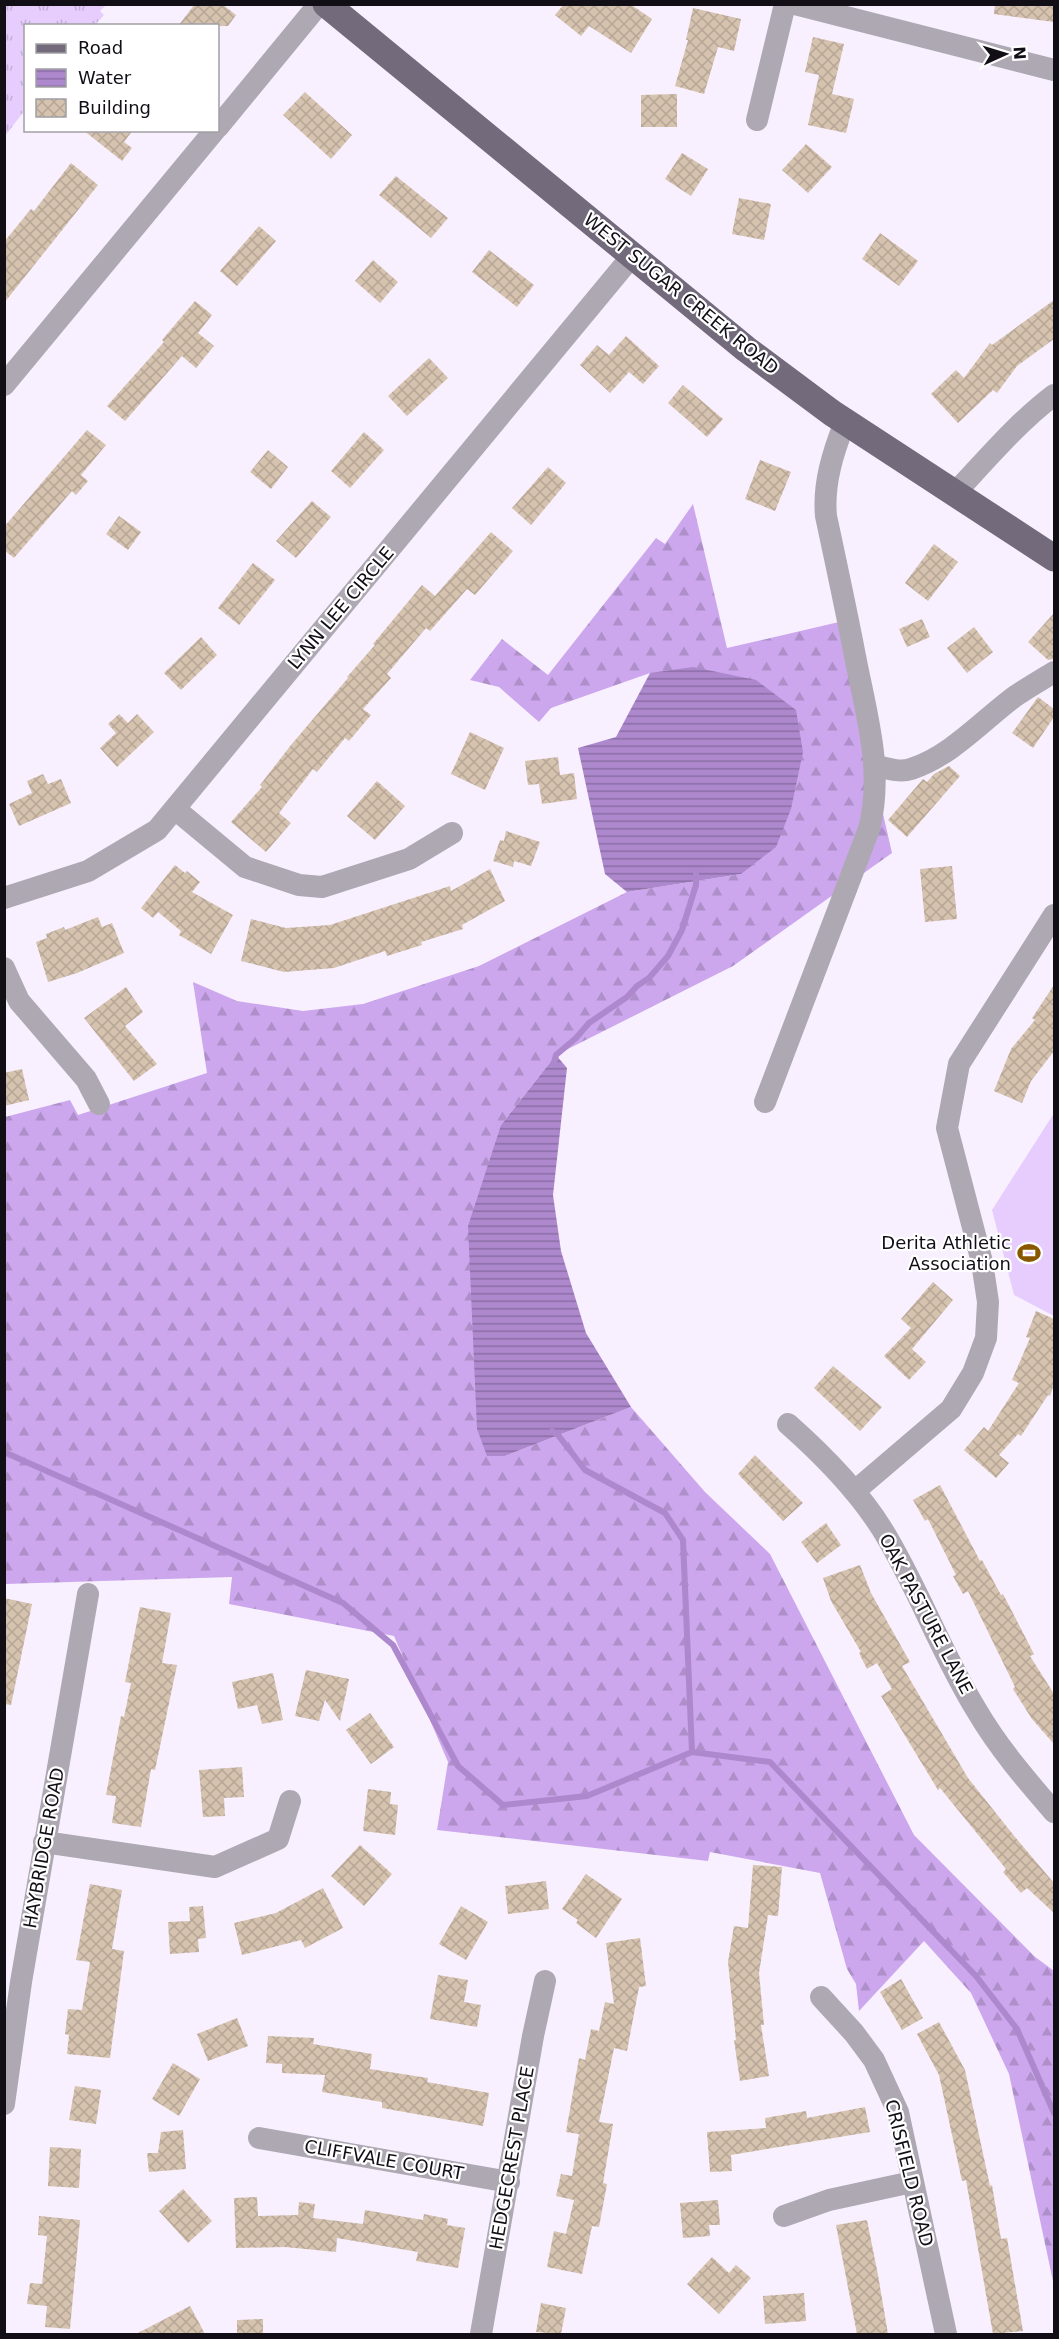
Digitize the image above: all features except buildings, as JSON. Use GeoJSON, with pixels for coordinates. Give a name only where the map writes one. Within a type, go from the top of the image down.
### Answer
{"type":"FeatureCollection","features":[{"type":"Feature","properties":{"kind":"main road","name":"WEST SUGAR CREEK ROAD"},"geometry":{"type":"LineString","coordinates":[[326,4],[746,349],[844,422],[1054,558]]}},
{"type":"Feature","properties":{"kind":"street"},"geometry":{"type":"LineString","coordinates":[[219,125],[319,4]]}},
{"type":"Feature","properties":{"kind":"street"},"geometry":{"type":"LineString","coordinates":[[757,120],[785,4]]}},
{"type":"Feature","properties":{"kind":"street"},"geometry":{"type":"LineString","coordinates":[[795,4],[1054,70]]}},
{"type":"Feature","properties":{"kind":"street"},"geometry":{"type":"LineString","coordinates":[[4,385],[214,132]]}},
{"type":"Feature","properties":{"kind":"street","name":"LYNN LEE CIRCLE"},"geometry":{"type":"LineString","coordinates":[[4,897],[88,871],[157,830],[632,256]]}},
{"type":"Feature","properties":{"kind":"street"},"geometry":{"type":"LineString","coordinates":[[954,494],[1001,443],[1054,394]]}},
{"type":"Feature","properties":{"kind":"street"},"geometry":{"type":"LineString","coordinates":[[765,1102],[869,829],[874,808],[874,765],[868,716],[826,516],[825,501],[834,450],[844,422]]}},
{"type":"Feature","properties":{"kind":"street"},"geometry":{"type":"LineString","coordinates":[[874,765],[895,770],[910,770],[971,732],[1016,696],[1054,672]]}},
{"type":"Feature","properties":{"kind":"street"},"geometry":{"type":"LineString","coordinates":[[175,809],[245,867],[275,879],[310,886],[322,887],[409,859],[452,833]]}},
{"type":"Feature","properties":{"kind":"street"},"geometry":{"type":"LineString","coordinates":[[855,1491],[951,1409],[973,1373],[986,1338],[988,1302],[982,1262],[947,1128],[959,1064],[1054,915]]}},
{"type":"Feature","properties":{"kind":"street"},"geometry":{"type":"LineString","coordinates":[[4,968],[19,1001],[86,1079],[99,1104]]}},
{"type":"Feature","properties":{"kind":"street","name":"OAK PASTURE LANE"},"geometry":{"type":"LineString","coordinates":[[788,1424],[811,1444],[855,1491],[886,1537],[977,1712],[1028,1782],[1054,1812]]}},
{"type":"Feature","properties":{"kind":"street","name":"HAYBRIDGE ROAD"},"geometry":{"type":"LineString","coordinates":[[4,2104],[21,1982],[87,1594]]}},
{"type":"Feature","properties":{"kind":"street"},"geometry":{"type":"LineString","coordinates":[[44,1842],[215,1867],[278,1839],[290,1801]]}},
{"type":"Feature","properties":{"kind":"street","name":"HEDGECREST PLACE"},"geometry":{"type":"LineString","coordinates":[[481,2334],[545,1982]]}},
{"type":"Feature","properties":{"kind":"street","name":"CRISFIELD ROAD"},"geometry":{"type":"LineString","coordinates":[[821,1998],[854,2033],[874,2060],[898,2112],[946,2334]]}},
{"type":"Feature","properties":{"kind":"street","name":"CLIFFVALE COURT"},"geometry":{"type":"LineString","coordinates":[[259,2138],[509,2182]]}},
{"type":"Feature","properties":{"kind":"street"},"geometry":{"type":"LineString","coordinates":[[784,2216],[829,2200],[912,2182]]}},
{"type":"Feature","properties":{"kind":"green space"},"geometry":{"type":"Polygon","coordinates":[[[5,4],[106,5],[100,11],[104,15],[96,24],[24,24],[24,111],[5,136],[5,4]]]}},
{"type":"Feature","properties":{"kind":"green space"},"geometry":{"type":"Polygon","coordinates":[[[693,504],[727,648],[839,622],[892,853],[733,966],[556,1055],[501,1125],[505,1456],[631,1407],[705,1492],[770,1554],[914,1835],[1034,1956],[1054,1971],[1054,2286],[1009,2074],[971,1993],[924,1941],[859,2011],[856,1984],[847,1969],[820,1873],[710,1852],[708,1861],[437,1830],[448,1762],[394,1636],[229,1604],[232,1577],[5,1584],[5,1117],[70,1100],[78,1115],[207,1073],[193,982],[237,1001],[303,1011],[363,1004],[479,966],[627,892],[741,874],[650,673],[551,708],[539,722],[499,687],[470,680],[502,639],[548,675],[656,538],[665,544],[693,504]]]}},
{"type":"Feature","properties":{"kind":"green space","name":"Derita Athletic Association"},"geometry":{"type":"Polygon","coordinates":[[[1054,1113],[1054,1316],[1014,1295],[992,1210],[1054,1113]]]}},
{"type":"Feature","properties":{"kind":"water"},"geometry":{"type":"Polygon","coordinates":[[[693,667],[756,680],[796,710],[803,752],[791,809],[776,847],[741,874],[627,892],[605,874],[578,748],[616,737],[650,673],[693,667]]]}},
{"type":"Feature","properties":{"kind":"water"},"geometry":{"type":"Polygon","coordinates":[[[556,1055],[567,1068],[553,1195],[561,1251],[586,1333],[631,1407],[505,1456],[487,1456],[477,1429],[468,1226],[501,1125],[556,1055]]]}},
{"type":"Feature","properties":{"kind":"waterway"},"geometry":{"type":"LineString","coordinates":[[554,1063],[556,1055],[589,1023],[627,997],[649,978],[668,956],[682,930],[696,885],[696,873]]}},
{"type":"Feature","properties":{"kind":"waterway"},"geometry":{"type":"LineString","coordinates":[[552,1431],[558,1435],[585,1470],[665,1513],[683,1540],[692,1752]]}},
{"type":"Feature","properties":{"kind":"waterway"},"geometry":{"type":"LineString","coordinates":[[4,1452],[343,1603],[393,1645],[458,1766],[503,1805],[587,1796],[692,1752],[770,1762],[976,1976],[1017,2029],[1054,2113]]}},
{"type":"Feature","properties":{"kind":"place","name":"Derita Athletic Association"},"geometry":{"type":"Point","coordinates":[1029,1253]}}]}
